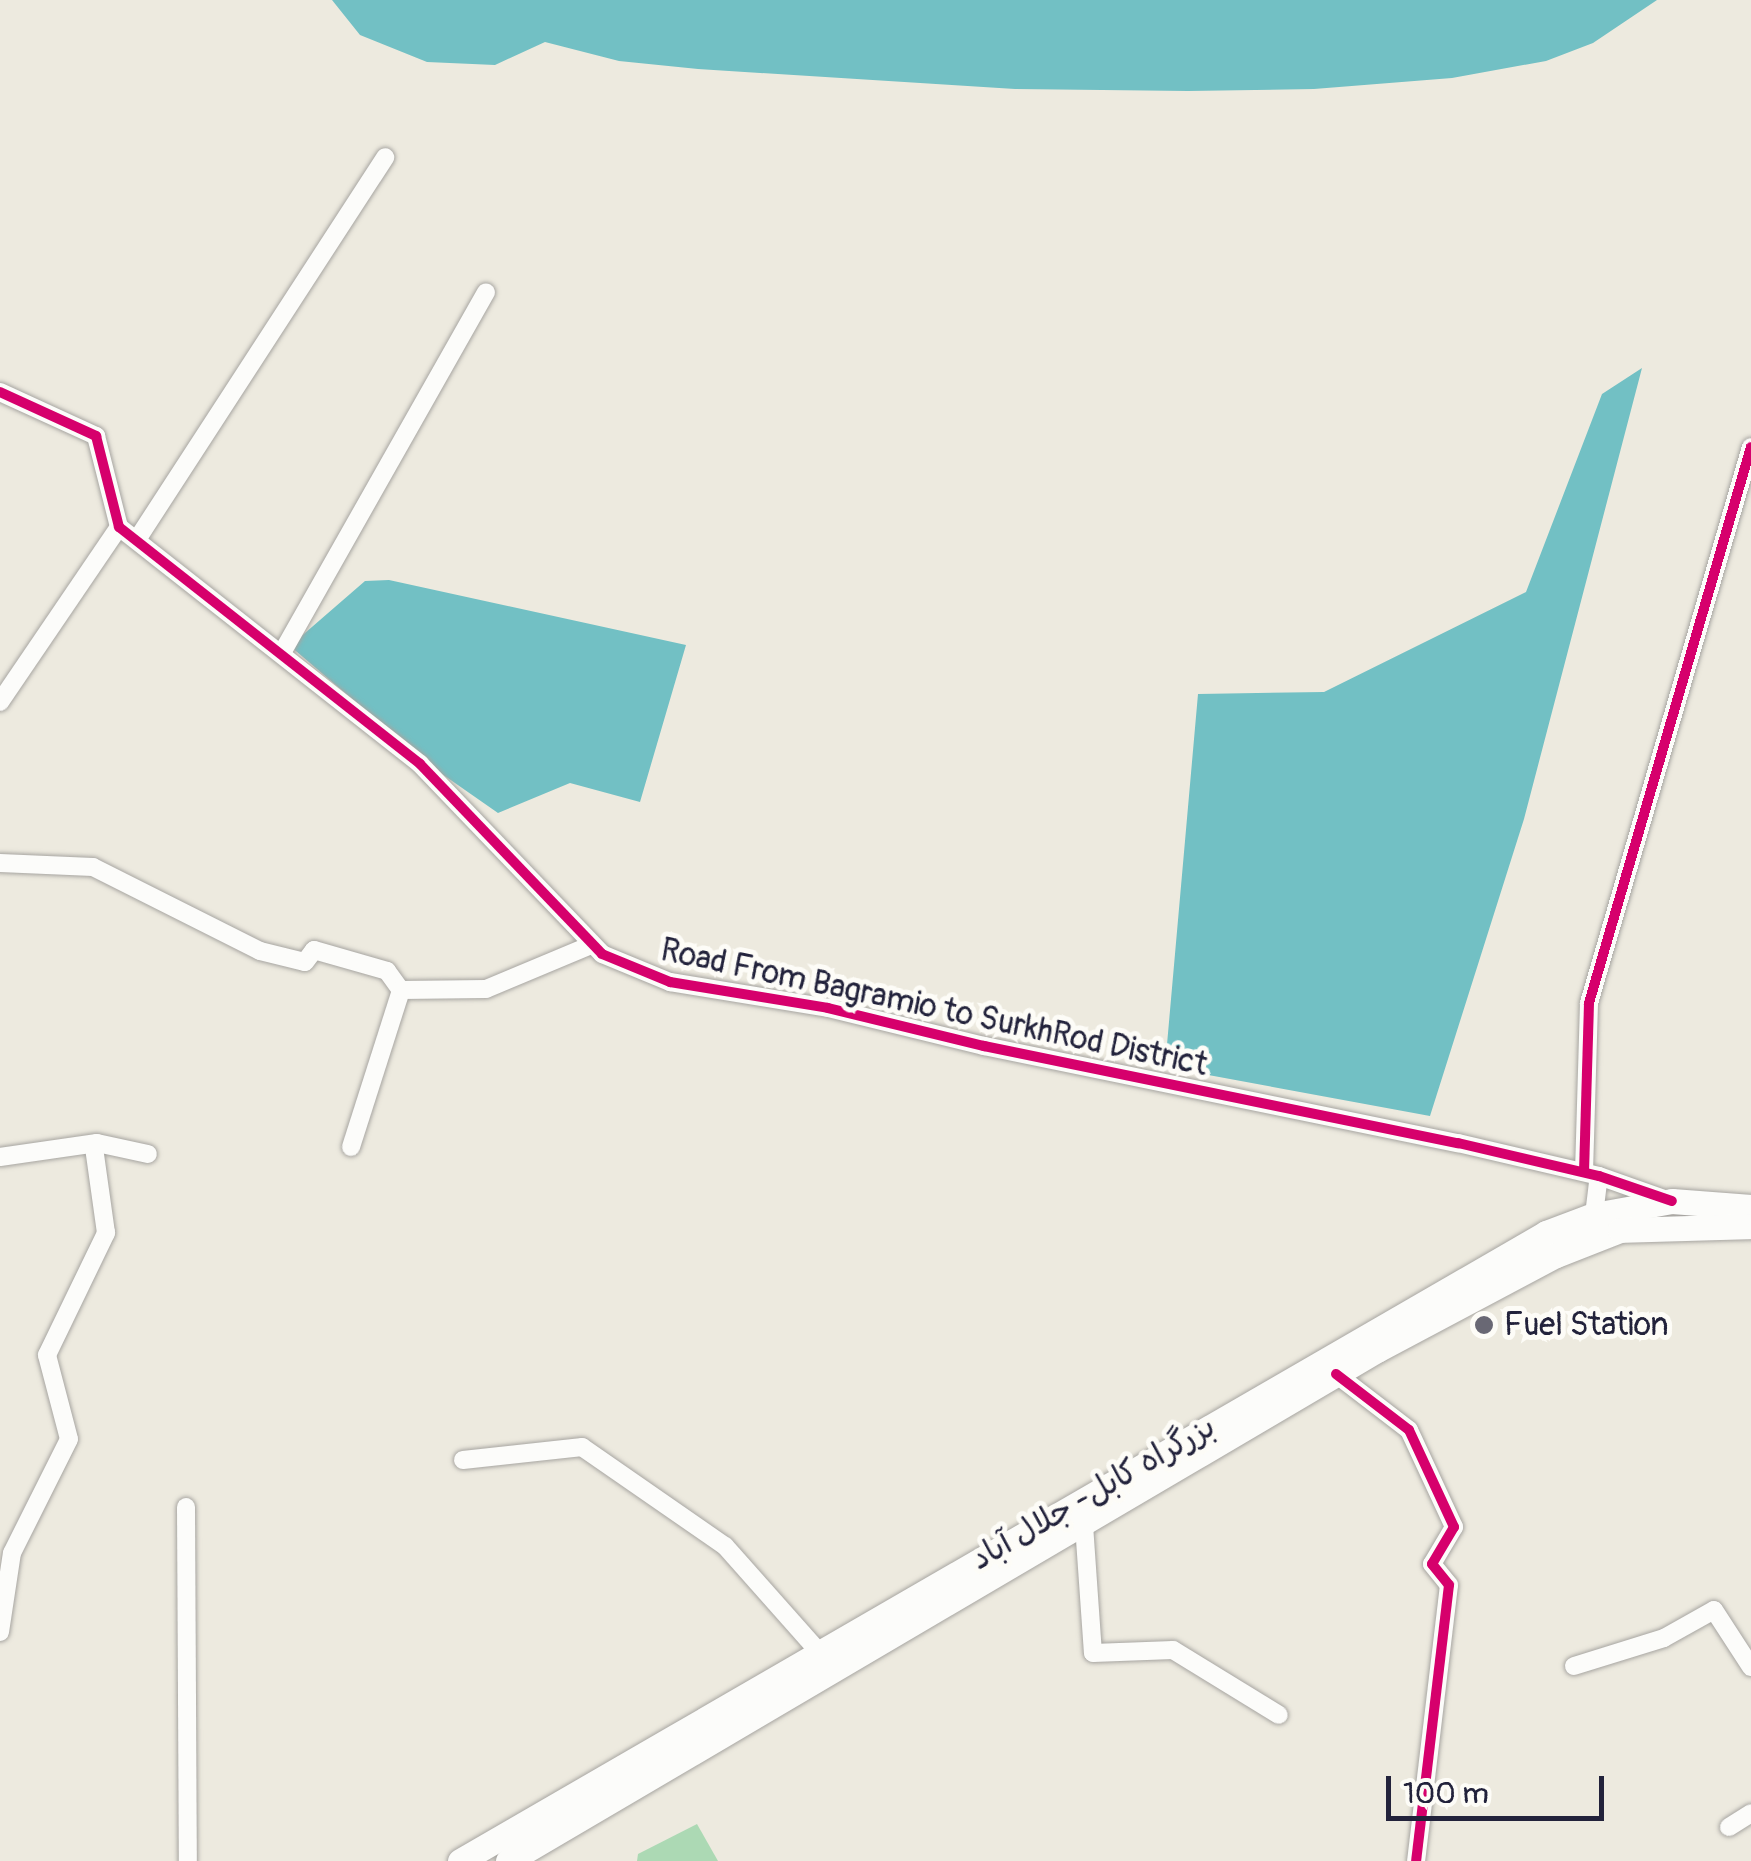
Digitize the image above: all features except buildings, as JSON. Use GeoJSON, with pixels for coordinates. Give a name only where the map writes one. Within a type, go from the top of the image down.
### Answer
{"type":"FeatureCollection","features":[{"type":"Feature","properties":{"kind":"highway","name":"بزرگراه کابل- جلال آباد"},"geometry":{"type":"LineString","coordinates":[[1028,1543],[1084,1525],[1336,1374],[1546,1233],[1594,1214],[1672,1201],[1751,1207]]}},
{"type":"Feature","properties":{"kind":"highway","name":"بزرگراه کابل- جلال آباد"},"geometry":{"type":"LineString","coordinates":[[460,1861],[618,1781],[1448,1301],[1620,1230],[1751,1226]]}},
{"type":"Feature","properties":{"kind":"highway","name":"بزرگراه کابل- جلال آباد"},"geometry":{"type":"LineString","coordinates":[[508,1861],[618,1781]]}},
{"type":"Feature","properties":{"kind":"street"},"geometry":{"type":"LineString","coordinates":[[138,538],[385,157]]}},
{"type":"Feature","properties":{"kind":"street"},"geometry":{"type":"LineString","coordinates":[[283,651],[486,292]]}},
{"type":"Feature","properties":{"kind":"street"},"geometry":{"type":"LineString","coordinates":[[0,392],[96,436],[119,527],[0,702]]}},
{"type":"Feature","properties":{"kind":"street"},"geometry":{"type":"LineString","coordinates":[[1594,1214],[1589,1003],[1751,448]]}},
{"type":"Feature","properties":{"kind":"street","name":"Road From Bagramio to SurkhRod District"},"geometry":{"type":"LineString","coordinates":[[119,527],[283,651],[449,792],[589,946],[670,982],[828,1008],[1592,1174],[1672,1201]]}},
{"type":"Feature","properties":{"kind":"street"},"geometry":{"type":"LineString","coordinates":[[0,863],[93,867],[260,951],[306,962],[314,950],[387,971],[401,990]]}},
{"type":"Feature","properties":{"kind":"street"},"geometry":{"type":"LineString","coordinates":[[401,990],[486,989],[589,946]]}},
{"type":"Feature","properties":{"kind":"street"},"geometry":{"type":"LineString","coordinates":[[352,1147],[401,990]]}},
{"type":"Feature","properties":{"kind":"street"},"geometry":{"type":"LineString","coordinates":[[0,1632],[12,1553],[69,1439],[47,1355],[106,1233],[94,1148],[97,1143],[148,1154]]}},
{"type":"Feature","properties":{"kind":"street"},"geometry":{"type":"LineString","coordinates":[[0,1157],[94,1148]]}},
{"type":"Feature","properties":{"kind":"street"},"geometry":{"type":"LineString","coordinates":[[1336,1374],[1409,1430],[1454,1527],[1432,1564],[1449,1584],[1416,1861]]}},
{"type":"Feature","properties":{"kind":"street"},"geometry":{"type":"LineString","coordinates":[[463,1460],[582,1447],[725,1546],[812,1667]]}},
{"type":"Feature","properties":{"kind":"street"},"geometry":{"type":"LineString","coordinates":[[186,1507],[188,1861]]}},
{"type":"Feature","properties":{"kind":"street"},"geometry":{"type":"LineString","coordinates":[[1084,1525],[1094,1654],[1173,1650],[1279,1715]]}},
{"type":"Feature","properties":{"kind":"street"},"geometry":{"type":"LineString","coordinates":[[1574,1666],[1664,1638],[1714,1610],[1751,1667]]}},
{"type":"Feature","properties":{"kind":"street"},"geometry":{"type":"LineString","coordinates":[[1729,1827],[1751,1813]]}},
{"type":"Feature","properties":{"kind":"green space"},"geometry":{"type":"Polygon","coordinates":[[[697,1824],[718,1861],[637,1861],[638,1854],[697,1824]]]}},
{"type":"Feature","properties":{"kind":"water"},"geometry":{"type":"Polygon","coordinates":[[[332,0],[1657,0],[1593,43],[1546,61],[1452,78],[1314,89],[1188,91],[1015,89],[698,69],[619,61],[545,42],[495,65],[427,62],[360,35],[332,0]]]}},
{"type":"Feature","properties":{"kind":"water"},"geometry":{"type":"Polygon","coordinates":[[[1642,368],[1524,819],[1430,1116],[1165,1067],[1198,694],[1324,692],[1526,592],[1602,394],[1642,368]]]}},
{"type":"Feature","properties":{"kind":"water"},"geometry":{"type":"Polygon","coordinates":[[[389,580],[686,645],[640,802],[570,783],[498,813],[432,767],[290,646],[365,581],[389,580]]]}},
{"type":"Feature","properties":{"kind":"cycle path"},"geometry":{"type":"LineString","coordinates":[[0,392],[96,436],[119,527],[420,764],[602,954],[670,982],[828,1008],[984,1046],[1458,1143],[1599,1176],[1672,1201]]}},
{"type":"Feature","properties":{"kind":"cycle path"},"geometry":{"type":"LineString","coordinates":[[1584,1172],[1589,1003],[1751,447]]}},
{"type":"Feature","properties":{"kind":"cycle path"},"geometry":{"type":"LineString","coordinates":[[1336,1374],[1409,1430],[1454,1527],[1432,1564],[1449,1585],[1416,1861]]}},
{"type":"Feature","properties":{"kind":"place","name":"Fuel Station"},"geometry":{"type":"Point","coordinates":[1484,1325]}}]}
